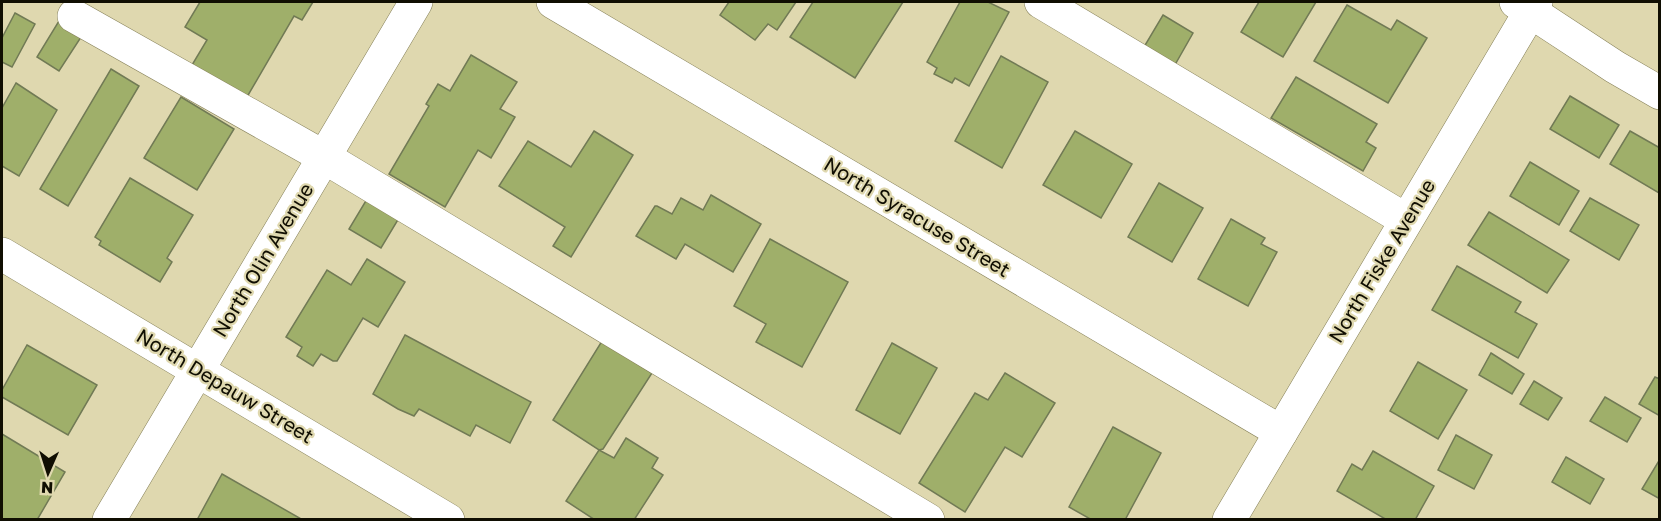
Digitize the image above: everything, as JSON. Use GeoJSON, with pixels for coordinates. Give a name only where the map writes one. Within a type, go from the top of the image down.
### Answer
{"type":"FeatureCollection","features":[{"type":"Feature","properties":{"kind":"street","name":"North Olin Avenue"},"geometry":{"type":"LineString","coordinates":[[109,519],[416,2]]}},
{"type":"Feature","properties":{"kind":"street","name":"North Syracuse Street"},"geometry":{"type":"LineString","coordinates":[[553,2],[1281,432]]}},
{"type":"Feature","properties":{"kind":"street"},"geometry":{"type":"LineString","coordinates":[[1041,2],[1406,220]]}},
{"type":"Feature","properties":{"kind":"street"},"geometry":{"type":"LineString","coordinates":[[1528,4],[1615,67],[1659,93]]}},
{"type":"Feature","properties":{"kind":"street","name":"North Fiske Avenue"},"geometry":{"type":"LineString","coordinates":[[1228,519],[1406,220],[1528,4]]}},
{"type":"Feature","properties":{"kind":"street"},"geometry":{"type":"LineString","coordinates":[[74,16],[324,157],[928,519]]}},
{"type":"Feature","properties":{"kind":"street","name":"North Depauw Street"},"geometry":{"type":"LineString","coordinates":[[2,254],[448,519]]}},
{"type":"Feature","properties":{"kind":"building"},"geometry":{"type":"Polygon","coordinates":[[[200,2],[313,2],[302,20],[294,16],[247,97],[192,65],[207,40],[185,27],[200,2]]]}},
{"type":"Feature","properties":{"kind":"building"},"geometry":{"type":"Polygon","coordinates":[[[729,2],[796,2],[777,30],[768,24],[755,40],[720,15],[729,2]]]}},
{"type":"Feature","properties":{"kind":"building"},"geometry":{"type":"Polygon","coordinates":[[[813,2],[903,2],[855,78],[790,37],[813,2]]]}},
{"type":"Feature","properties":{"kind":"building"},"geometry":{"type":"Polygon","coordinates":[[[960,2],[988,2],[1009,12],[969,86],[955,78],[952,83],[934,74],[937,68],[927,62],[960,2]]]}},
{"type":"Feature","properties":{"kind":"building"},"geometry":{"type":"Polygon","coordinates":[[[1259,2],[1316,2],[1283,57],[1241,32],[1259,2]]]}},
{"type":"Feature","properties":{"kind":"building"},"geometry":{"type":"Polygon","coordinates":[[[1347,5],[1391,30],[1397,20],[1427,38],[1388,103],[1314,61],[1347,5]]]}},
{"type":"Feature","properties":{"kind":"building"},"geometry":{"type":"Polygon","coordinates":[[[15,13],[35,24],[12,67],[2,62],[2,38],[15,13]]]}},
{"type":"Feature","properties":{"kind":"building"},"geometry":{"type":"Polygon","coordinates":[[[1163,15],[1193,33],[1172,70],[1141,52],[1163,15]]]}},
{"type":"Feature","properties":{"kind":"building"},"geometry":{"type":"Polygon","coordinates":[[[62,16],[85,31],[59,71],[37,57],[62,16]]]}},
{"type":"Feature","properties":{"kind":"building"},"geometry":{"type":"Polygon","coordinates":[[[471,55],[517,82],[500,109],[515,117],[491,158],[478,150],[445,207],[389,174],[429,106],[426,104],[438,84],[450,91],[471,55]]]}},
{"type":"Feature","properties":{"kind":"building"},"geometry":{"type":"Polygon","coordinates":[[[1001,56],[1048,82],[1002,168],[955,141],[1001,56]]]}},
{"type":"Feature","properties":{"kind":"building"},"geometry":{"type":"Polygon","coordinates":[[[111,69],[139,86],[68,206],[40,189],[111,69]]]}},
{"type":"Feature","properties":{"kind":"building"},"geometry":{"type":"Polygon","coordinates":[[[1296,77],[1377,124],[1366,142],[1376,148],[1363,171],[1271,118],[1296,77]]]}},
{"type":"Feature","properties":{"kind":"building"},"geometry":{"type":"Polygon","coordinates":[[[16,83],[57,110],[19,176],[2,166],[2,108],[16,83]]]}},
{"type":"Feature","properties":{"kind":"building"},"geometry":{"type":"Polygon","coordinates":[[[1570,96],[1619,125],[1599,158],[1550,129],[1570,96]]]}},
{"type":"Feature","properties":{"kind":"building"},"geometry":{"type":"Polygon","coordinates":[[[181,97],[234,129],[197,190],[144,158],[181,97]]]}},
{"type":"Feature","properties":{"kind":"building"},"geometry":{"type":"Polygon","coordinates":[[[594,131],[633,155],[571,257],[553,246],[565,227],[499,186],[528,141],[571,167],[594,131]]]}},
{"type":"Feature","properties":{"kind":"building"},"geometry":{"type":"Polygon","coordinates":[[[1075,131],[1132,164],[1101,218],[1043,185],[1075,131]]]}},
{"type":"Feature","properties":{"kind":"building"},"geometry":{"type":"Polygon","coordinates":[[[1630,131],[1660,148],[1659,193],[1610,164],[1630,131]]]}},
{"type":"Feature","properties":{"kind":"building"},"geometry":{"type":"Polygon","coordinates":[[[1530,162],[1579,191],[1559,225],[1510,196],[1530,162]]]}},
{"type":"Feature","properties":{"kind":"building"},"geometry":{"type":"Polygon","coordinates":[[[130,178],[193,215],[167,258],[172,262],[160,282],[99,245],[101,241],[95,237],[130,178]]]}},
{"type":"Feature","properties":{"kind":"building"},"geometry":{"type":"Polygon","coordinates":[[[1159,183],[1203,208],[1172,262],[1128,237],[1159,183]]]}},
{"type":"Feature","properties":{"kind":"building"},"geometry":{"type":"Polygon","coordinates":[[[711,195],[761,224],[733,272],[685,244],[676,259],[636,236],[655,206],[672,214],[681,198],[703,210],[711,195]]]}},
{"type":"Feature","properties":{"kind":"building"},"geometry":{"type":"Polygon","coordinates":[[[1590,198],[1639,225],[1619,260],[1570,231],[1590,198]]]}},
{"type":"Feature","properties":{"kind":"building"},"geometry":{"type":"Polygon","coordinates":[[[367,199],[399,218],[381,248],[349,229],[367,199]]]}},
{"type":"Feature","properties":{"kind":"building"},"geometry":{"type":"Polygon","coordinates":[[[1489,212],[1569,260],[1547,293],[1468,245],[1489,212]]]}},
{"type":"Feature","properties":{"kind":"building"},"geometry":{"type":"Polygon","coordinates":[[[1231,219],[1265,238],[1261,244],[1277,252],[1248,306],[1198,279],[1231,219]]]}},
{"type":"Feature","properties":{"kind":"building"},"geometry":{"type":"Polygon","coordinates":[[[770,239],[848,282],[802,367],[756,342],[766,324],[734,306],[770,239]]]}},
{"type":"Feature","properties":{"kind":"building"},"geometry":{"type":"Polygon","coordinates":[[[367,259],[405,282],[378,327],[363,318],[337,361],[321,354],[313,366],[297,356],[302,347],[286,337],[327,270],[351,285],[367,259]]]}},
{"type":"Feature","properties":{"kind":"building"},"geometry":{"type":"Polygon","coordinates":[[[1457,266],[1521,302],[1515,312],[1537,324],[1518,358],[1432,310],[1457,266]]]}},
{"type":"Feature","properties":{"kind":"building"},"geometry":{"type":"Polygon","coordinates":[[[405,335],[531,402],[510,443],[476,425],[470,436],[419,409],[414,416],[373,394],[405,335]]]}},
{"type":"Feature","properties":{"kind":"building"},"geometry":{"type":"Polygon","coordinates":[[[602,341],[652,373],[603,449],[599,450],[553,420],[602,341]]]}},
{"type":"Feature","properties":{"kind":"building"},"geometry":{"type":"Polygon","coordinates":[[[892,343],[937,368],[900,434],[856,410],[892,343]]]}},
{"type":"Feature","properties":{"kind":"building"},"geometry":{"type":"Polygon","coordinates":[[[27,345],[97,385],[68,435],[2,397],[2,390],[27,345]]]}},
{"type":"Feature","properties":{"kind":"building"},"geometry":{"type":"Polygon","coordinates":[[[1491,353],[1524,374],[1512,394],[1479,375],[1491,353]]]}},
{"type":"Feature","properties":{"kind":"building"},"geometry":{"type":"Polygon","coordinates":[[[1418,362],[1467,390],[1438,439],[1390,411],[1418,362]]]}},
{"type":"Feature","properties":{"kind":"building"},"geometry":{"type":"Polygon","coordinates":[[[1005,373],[1055,403],[1022,457],[1005,447],[965,512],[919,483],[975,393],[988,400],[1005,373]]]}},
{"type":"Feature","properties":{"kind":"building"},"geometry":{"type":"Polygon","coordinates":[[[1655,377],[1660,379],[1660,416],[1639,404],[1655,377]]]}},
{"type":"Feature","properties":{"kind":"building"},"geometry":{"type":"Polygon","coordinates":[[[1534,381],[1562,398],[1548,420],[1520,404],[1534,381]]]}},
{"type":"Feature","properties":{"kind":"building"},"geometry":{"type":"Polygon","coordinates":[[[1605,397],[1641,418],[1627,442],[1590,421],[1605,397]]]}},
{"type":"Feature","properties":{"kind":"building"},"geometry":{"type":"Polygon","coordinates":[[[1113,427],[1161,453],[1125,520],[1092,520],[1069,507],[1113,427]]]}},
{"type":"Feature","properties":{"kind":"building"},"geometry":{"type":"Polygon","coordinates":[[[2,434],[65,472],[37,520],[2,520],[2,434]]]}},
{"type":"Feature","properties":{"kind":"building"},"geometry":{"type":"Polygon","coordinates":[[[1456,435],[1492,455],[1474,489],[1438,470],[1456,435]]]}},
{"type":"Feature","properties":{"kind":"building"},"geometry":{"type":"Polygon","coordinates":[[[626,438],[658,458],[652,468],[663,475],[634,520],[595,520],[566,501],[599,450],[614,458],[626,438]]]}},
{"type":"Feature","properties":{"kind":"building"},"geometry":{"type":"Polygon","coordinates":[[[1373,451],[1434,486],[1415,520],[1387,520],[1337,491],[1352,464],[1362,470],[1373,451]]]}},
{"type":"Feature","properties":{"kind":"building"},"geometry":{"type":"Polygon","coordinates":[[[1566,457],[1604,479],[1590,504],[1552,482],[1566,457]]]}},
{"type":"Feature","properties":{"kind":"building"},"geometry":{"type":"Polygon","coordinates":[[[1660,459],[1660,499],[1642,489],[1660,459]]]}},
{"type":"Feature","properties":{"kind":"building"},"geometry":{"type":"Polygon","coordinates":[[[222,474],[303,520],[197,520],[222,474]]]}}]}
